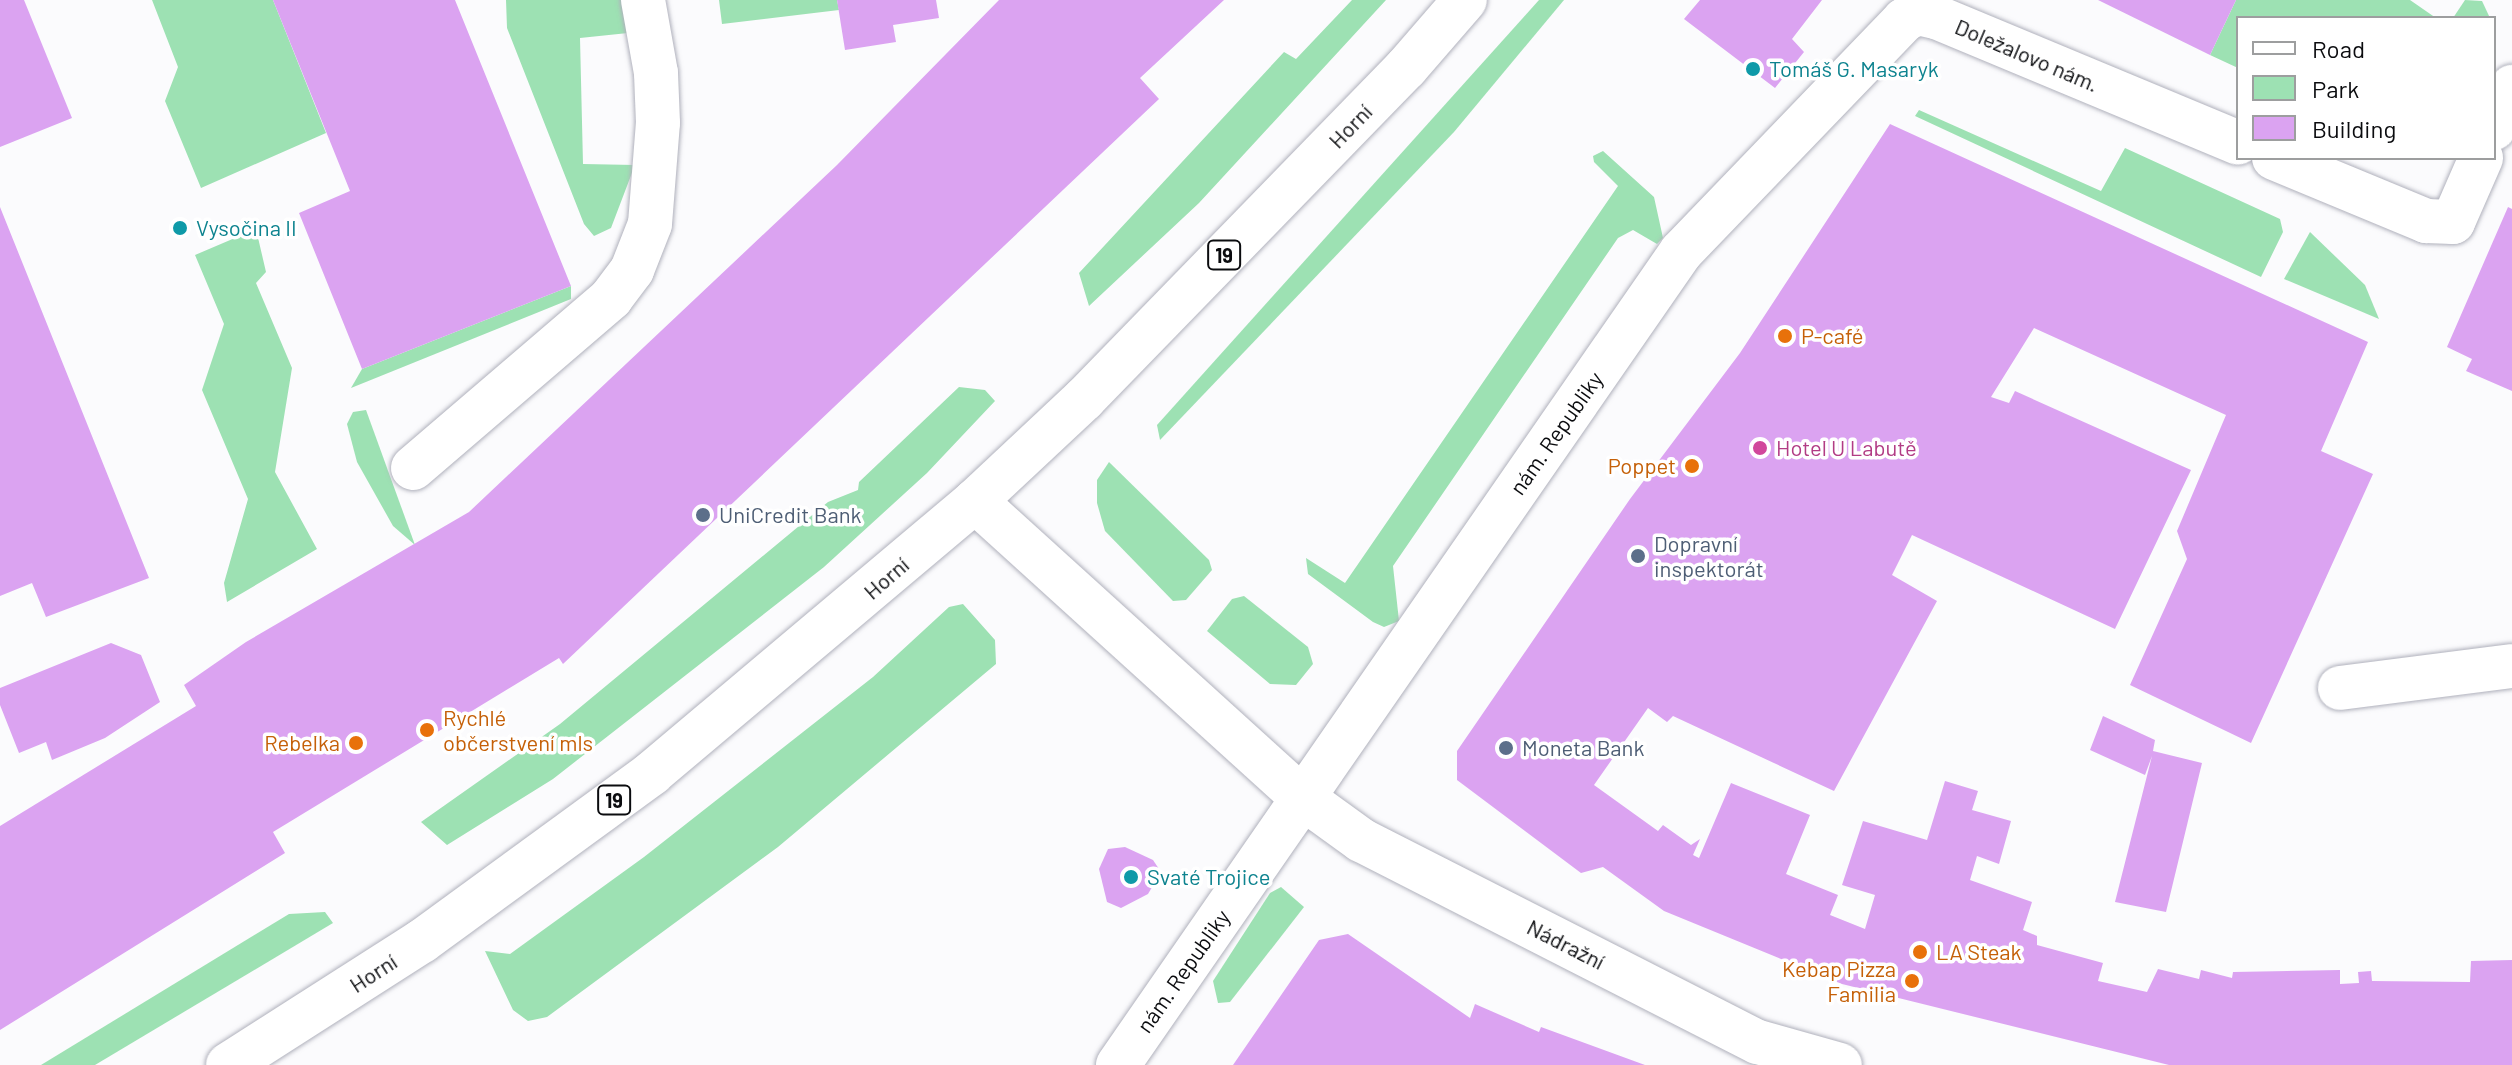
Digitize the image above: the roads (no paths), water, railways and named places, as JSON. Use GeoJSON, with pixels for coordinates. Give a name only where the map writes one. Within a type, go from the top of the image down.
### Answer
{"type":"FeatureCollection","features":[{"type":"Feature","properties":{"kind":"street"},"geometry":{"type":"LineString","coordinates":[[413,468],[611,298],[632,270],[650,224],[658,123],[656,73],[643,0]]}},
{"type":"Feature","properties":{"kind":"street","name":"Horní"},"geometry":{"type":"LineString","coordinates":[[228,1065],[422,941],[652,773],[975,501],[1095,388],[1406,68],[1465,0]]}},
{"type":"Feature","properties":{"kind":"street","name":"Doležalovo nám."},"geometry":{"type":"LineString","coordinates":[[1837,90],[1904,20],[1918,13],[2236,142]]}},
{"type":"Feature","properties":{"kind":"street"},"geometry":{"type":"LineString","coordinates":[[2496,123],[2512,87]]}},
{"type":"Feature","properties":{"kind":"street","name":"nám. Republiky"},"geometry":{"type":"LineString","coordinates":[[1118,1065],[1681,252],[1837,90]]}},
{"type":"Feature","properties":{"kind":"street"},"geometry":{"type":"LineString","coordinates":[[2279,160],[2426,221],[2453,222],[2480,160]]}},
{"type":"Feature","properties":{"kind":"street"},"geometry":{"type":"LineString","coordinates":[[975,501],[1303,798]]}},
{"type":"Feature","properties":{"kind":"street"},"geometry":{"type":"LineString","coordinates":[[2340,688],[2512,666]]}},
{"type":"Feature","properties":{"kind":"street","name":"Nádražní"},"geometry":{"type":"LineString","coordinates":[[1303,798],[1361,840],[1758,1042],[1840,1065]]}},
{"type":"Feature","properties":{"kind":"place","name":"Tomáš G. Masaryk"},"geometry":{"type":"Point","coordinates":[1753,69]}},
{"type":"Feature","properties":{"kind":"place","name":"Vysočina II"},"geometry":{"type":"Point","coordinates":[180,228]}},
{"type":"Feature","properties":{"kind":"place","name":"P-café"},"geometry":{"type":"Point","coordinates":[1785,336]}},
{"type":"Feature","properties":{"kind":"place","name":"Hotel U Labutě"},"geometry":{"type":"Point","coordinates":[1760,448]}},
{"type":"Feature","properties":{"kind":"place","name":"Poppet"},"geometry":{"type":"Point","coordinates":[1692,466]}},
{"type":"Feature","properties":{"kind":"place","name":"UniCredit Bank"},"geometry":{"type":"Point","coordinates":[703,515]}},
{"type":"Feature","properties":{"kind":"place","name":"Dopravní inspektorát"},"geometry":{"type":"Point","coordinates":[1638,556]}},
{"type":"Feature","properties":{"kind":"place","name":"Rychlé občerstvení mls"},"geometry":{"type":"Point","coordinates":[427,730]}},
{"type":"Feature","properties":{"kind":"place","name":"Rebelka"},"geometry":{"type":"Point","coordinates":[356,743]}},
{"type":"Feature","properties":{"kind":"place","name":"Moneta Bank"},"geometry":{"type":"Point","coordinates":[1506,748]}},
{"type":"Feature","properties":{"kind":"place","name":"Svaté Trojice"},"geometry":{"type":"Point","coordinates":[1131,877]}},
{"type":"Feature","properties":{"kind":"place","name":"LA Steak"},"geometry":{"type":"Point","coordinates":[1920,952]}},
{"type":"Feature","properties":{"kind":"place","name":"Kebap Pizza Familia"},"geometry":{"type":"Point","coordinates":[1912,981]}}]}
